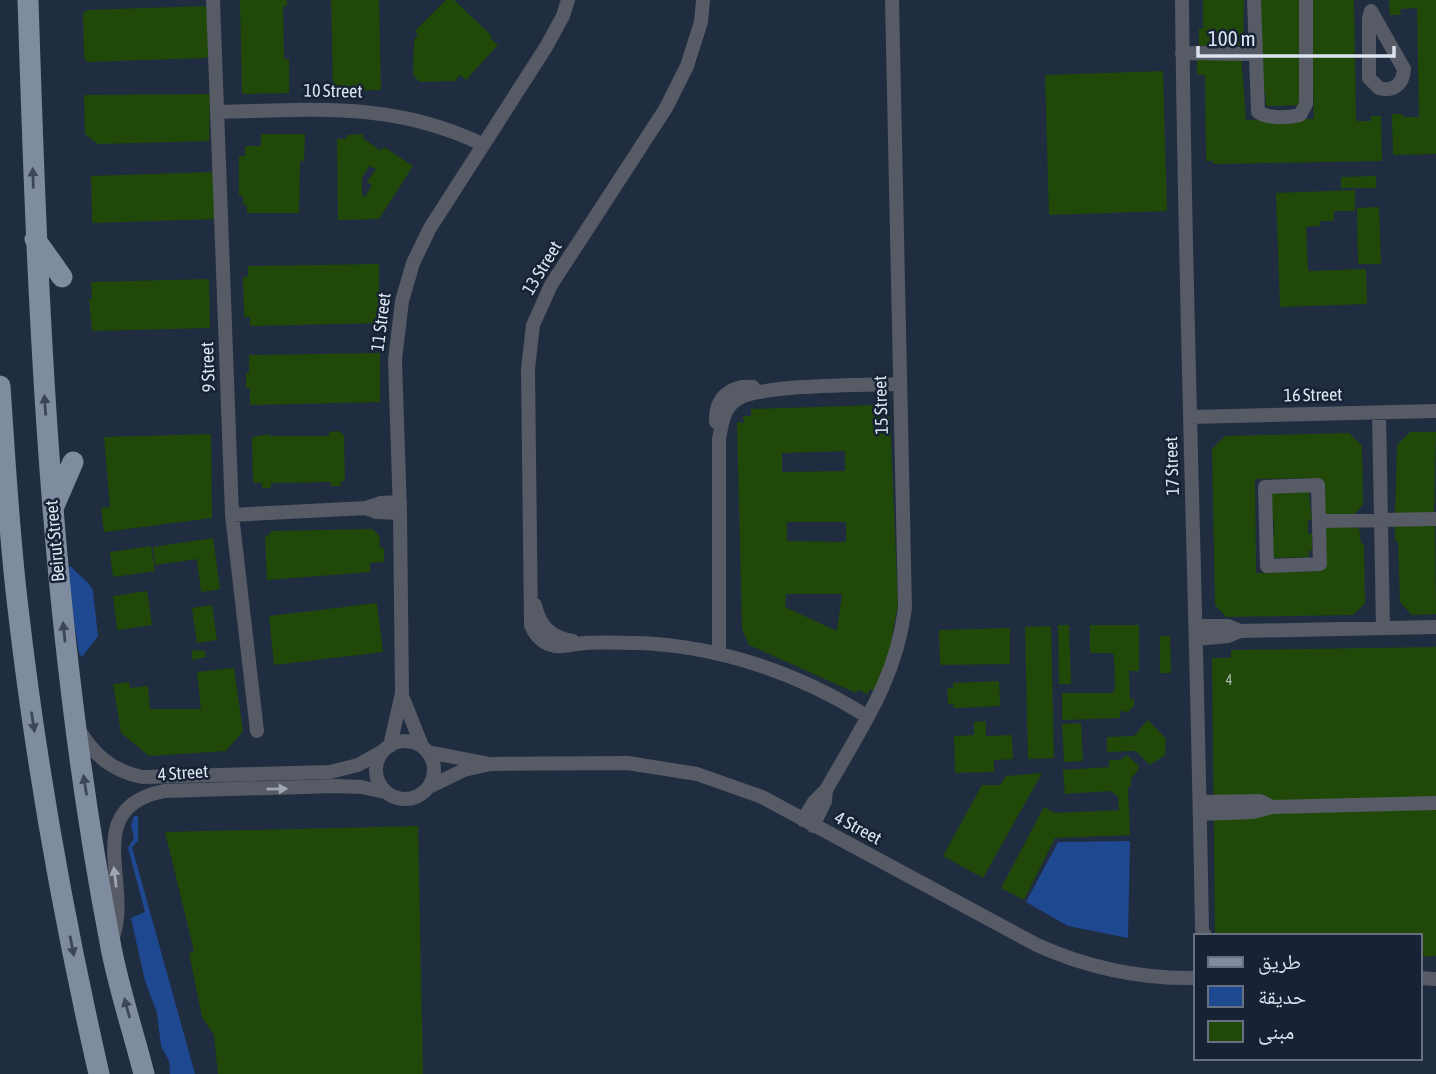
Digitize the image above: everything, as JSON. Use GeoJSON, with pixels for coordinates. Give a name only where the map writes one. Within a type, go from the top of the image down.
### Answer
{"type":"FeatureCollection","features":[{"type":"Feature","properties":{"kind":"main road","name":"Beirut Street"},"geometry":{"type":"LineString","coordinates":[[28,0],[35,239],[52,511],[76,725],[110,944],[144,1074]]}},
{"type":"Feature","properties":{"kind":"main road"},"geometry":{"type":"LineString","coordinates":[[35,239],[62,277]]}},
{"type":"Feature","properties":{"kind":"main road"},"geometry":{"type":"LineString","coordinates":[[0,386],[12,547],[25,667],[55,856],[99,1074]]}},
{"type":"Feature","properties":{"kind":"main road"},"geometry":{"type":"LineString","coordinates":[[52,511],[73,462]]}},
{"type":"Feature","properties":{"kind":"street","name":"9 Street"},"geometry":{"type":"LineString","coordinates":[[213,0],[232,515],[257,731]]}},
{"type":"Feature","properties":{"kind":"street","name":"11 Street"},"geometry":{"type":"LineString","coordinates":[[425,749],[410,720],[402,693],[395,360],[402,301],[421,245],[479,149],[551,40],[568,0]]}},
{"type":"Feature","properties":{"kind":"street","name":"13 Street"},"geometry":{"type":"LineString","coordinates":[[703,0],[701,22],[687,66],[666,108],[551,285],[533,326],[528,369],[531,587],[539,620],[548,631],[560,638],[582,643],[657,644],[719,653],[815,688],[868,717]]}},
{"type":"Feature","properties":{"kind":"street","name":"15 Street"},"geometry":{"type":"LineString","coordinates":[[808,823],[823,806],[826,790],[881,694],[894,662],[905,608],[892,0]]}},
{"type":"Feature","properties":{"kind":"street","name":"17 Street"},"geometry":{"type":"LineString","coordinates":[[1182,0],[1202,934]]}},
{"type":"Feature","properties":{"kind":"street"},"geometry":{"type":"LineString","coordinates":[[1254,0],[1258,112],[1266,116],[1300,114],[1306,104],[1306,0]]}},
{"type":"Feature","properties":{"kind":"street"},"geometry":{"type":"LineString","coordinates":[[1371,5],[1404,69],[1400,84],[1393,89],[1378,88],[1369,78],[1371,5]]}},
{"type":"Feature","properties":{"kind":"street"},"geometry":{"type":"LineString","coordinates":[[1182,50],[1255,51]]}},
{"type":"Feature","properties":{"kind":"street","name":"10 Street"},"geometry":{"type":"LineString","coordinates":[[218,112],[362,110],[404,117],[445,130],[479,149]]}},
{"type":"Feature","properties":{"kind":"street"},"geometry":{"type":"LineString","coordinates":[[719,653],[719,439],[716,411],[724,396],[738,387],[776,389],[899,384]]}},
{"type":"Feature","properties":{"kind":"street","name":"16 Street"},"geometry":{"type":"LineString","coordinates":[[1190,416],[1436,411]]}},
{"type":"Feature","properties":{"kind":"street"},"geometry":{"type":"LineString","coordinates":[[1379,413],[1383,628]]}},
{"type":"Feature","properties":{"kind":"street"},"geometry":{"type":"LineString","coordinates":[[1317,485],[1320,521],[1320,564],[1267,566],[1265,486],[1317,485]]}},
{"type":"Feature","properties":{"kind":"street"},"geometry":{"type":"LineString","coordinates":[[232,515],[366,508],[376,512],[400,507]]}},
{"type":"Feature","properties":{"kind":"street"},"geometry":{"type":"LineString","coordinates":[[1320,521],[1436,519]]}},
{"type":"Feature","properties":{"kind":"street"},"geometry":{"type":"LineString","coordinates":[[1197,633],[1228,636],[1240,631],[1436,627]]}},
{"type":"Feature","properties":{"kind":"street","name":"11 Street"},"geometry":{"type":"LineString","coordinates":[[386,748],[402,693]]}},
{"type":"Feature","properties":{"kind":"street","name":"4 Street"},"geometry":{"type":"LineString","coordinates":[[76,725],[101,759],[120,771],[142,777],[330,772],[358,765],[386,748]]}},
{"type":"Feature","properties":{"kind":"street"},"geometry":{"type":"LineString","coordinates":[[406,741],[425,749],[434,766],[429,787],[415,797],[405,799],[394,798],[385,792],[376,776],[378,759],[386,748],[406,741]]}},
{"type":"Feature","properties":{"kind":"street","name":"4 Street"},"geometry":{"type":"LineString","coordinates":[[425,749],[489,764],[604,762],[675,769],[741,788],[1059,955],[1095,967],[1133,975],[1194,977]]}},
{"type":"Feature","properties":{"kind":"street","name":"4 Street"},"geometry":{"type":"LineString","coordinates":[[429,787],[452,775],[489,764]]}},
{"type":"Feature","properties":{"kind":"street","name":"4 Street"},"geometry":{"type":"LineString","coordinates":[[110,944],[115,931],[118,905],[112,842],[121,817],[140,799],[164,791],[337,786],[385,792]]}},
{"type":"Feature","properties":{"kind":"street"},"geometry":{"type":"LineString","coordinates":[[1200,808],[1253,812],[1272,807],[1436,803]]}},
{"type":"Feature","properties":{"kind":"green space"},"geometry":{"type":"Polygon","coordinates":[[[66,567],[72,567],[93,591],[98,636],[82,657],[79,654],[66,567]]]}},
{"type":"Feature","properties":{"kind":"green space"},"geometry":{"type":"Polygon","coordinates":[[[134,816],[138,816],[138,841],[132,847],[195,1074],[170,1074],[169,1061],[161,1046],[157,1013],[145,981],[131,918],[145,912],[128,848],[134,838],[131,826],[134,816]]]}},
{"type":"Feature","properties":{"kind":"green space"},"geometry":{"type":"Polygon","coordinates":[[[1130,841],[1128,938],[1068,926],[1026,902],[1058,842],[1130,841]]]}},
{"type":"Feature","properties":{"kind":"building"},"geometry":{"type":"Polygon","coordinates":[[[240,0],[287,0],[287,6],[283,6],[284,59],[289,59],[289,93],[242,94],[240,0]]]}},
{"type":"Feature","properties":{"kind":"building"},"geometry":{"type":"Polygon","coordinates":[[[331,0],[379,0],[381,90],[333,91],[331,0]]]}},
{"type":"Feature","properties":{"kind":"building"},"geometry":{"type":"Polygon","coordinates":[[[446,0],[454,0],[498,45],[466,80],[460,75],[455,81],[420,82],[413,75],[414,40],[418,35],[415,31],[446,0]]]}},
{"type":"Feature","properties":{"kind":"building"},"geometry":{"type":"Polygon","coordinates":[[[1203,0],[1244,0],[1243,46],[1199,46],[1199,28],[1203,28],[1203,0]]]}},
{"type":"Feature","properties":{"kind":"building"},"geometry":{"type":"Polygon","coordinates":[[[1260,0],[1300,0],[1303,105],[1266,106],[1265,92],[1262,92],[1260,0]]]}},
{"type":"Feature","properties":{"kind":"building"},"geometry":{"type":"Polygon","coordinates":[[[1311,0],[1354,0],[1356,121],[1371,121],[1371,116],[1381,116],[1382,161],[1213,164],[1213,161],[1206,161],[1205,75],[1197,75],[1197,54],[1241,54],[1246,120],[1314,119],[1311,0]]]}},
{"type":"Feature","properties":{"kind":"building"},"geometry":{"type":"Polygon","coordinates":[[[1389,0],[1436,0],[1436,154],[1393,155],[1392,114],[1419,117],[1417,8],[1400,9],[1401,15],[1390,15],[1389,0]]]}},
{"type":"Feature","properties":{"kind":"building"},"geometry":{"type":"Polygon","coordinates":[[[205,6],[208,12],[209,55],[206,58],[87,62],[84,57],[83,13],[88,10],[205,6]]]}},
{"type":"Feature","properties":{"kind":"building"},"geometry":{"type":"Polygon","coordinates":[[[1163,71],[1167,211],[1049,215],[1045,75],[1163,71]]]}},
{"type":"Feature","properties":{"kind":"building"},"geometry":{"type":"Polygon","coordinates":[[[210,94],[209,141],[98,144],[85,134],[84,95],[210,94]]]}},
{"type":"Feature","properties":{"kind":"building"},"geometry":{"type":"Polygon","coordinates":[[[261,134],[305,134],[304,161],[300,161],[299,213],[247,213],[247,205],[243,205],[243,196],[239,196],[239,156],[245,156],[245,146],[261,146],[261,134]]]}},
{"type":"Feature","properties":{"kind":"building"},"geometry":{"type":"Polygon","coordinates":[[[363,134],[364,139],[381,151],[384,147],[413,166],[379,219],[338,220],[337,139],[346,139],[347,135],[363,134]],[[369,166],[362,178],[362,195],[365,197],[372,185],[367,182],[376,169],[369,166]]]}},
{"type":"Feature","properties":{"kind":"building"},"geometry":{"type":"Polygon","coordinates":[[[213,172],[215,219],[92,223],[91,176],[213,172]]]}},
{"type":"Feature","properties":{"kind":"building"},"geometry":{"type":"Polygon","coordinates":[[[1376,176],[1376,188],[1341,188],[1341,177],[1376,176]]]}},
{"type":"Feature","properties":{"kind":"building"},"geometry":{"type":"Polygon","coordinates":[[[1355,190],[1355,211],[1334,211],[1334,221],[1320,221],[1320,226],[1306,227],[1308,271],[1366,269],[1367,304],[1280,307],[1276,193],[1355,190]]]}},
{"type":"Feature","properties":{"kind":"building"},"geometry":{"type":"Polygon","coordinates":[[[1379,207],[1381,264],[1358,264],[1357,208],[1379,207]]]}},
{"type":"Feature","properties":{"kind":"building"},"geometry":{"type":"Polygon","coordinates":[[[379,264],[379,323],[250,326],[250,317],[244,317],[243,277],[248,276],[248,266],[379,264]]]}},
{"type":"Feature","properties":{"kind":"building"},"geometry":{"type":"Polygon","coordinates":[[[209,279],[210,328],[92,331],[89,299],[92,299],[91,282],[209,279]]]}},
{"type":"Feature","properties":{"kind":"building"},"geometry":{"type":"Polygon","coordinates":[[[380,353],[380,402],[250,405],[250,388],[246,388],[249,355],[380,353]]]}},
{"type":"Feature","properties":{"kind":"building"},"geometry":{"type":"Polygon","coordinates":[[[877,405],[877,413],[890,417],[898,604],[889,653],[874,691],[870,689],[868,694],[858,690],[856,693],[749,645],[742,629],[737,422],[744,423],[743,416],[751,416],[751,409],[877,405]],[[845,451],[782,453],[782,472],[845,471],[845,451]],[[787,522],[787,541],[846,542],[846,522],[787,522]],[[786,594],[785,607],[837,631],[842,594],[786,594]]]}},
{"type":"Feature","properties":{"kind":"building"},"geometry":{"type":"Polygon","coordinates":[[[338,431],[344,435],[345,481],[340,481],[341,486],[331,486],[330,482],[271,483],[271,488],[262,488],[262,483],[253,483],[252,437],[269,434],[329,436],[329,432],[338,431]]]}},
{"type":"Feature","properties":{"kind":"building"},"geometry":{"type":"Polygon","coordinates":[[[1410,432],[1436,432],[1434,515],[1395,516],[1397,445],[1410,432]]]}},
{"type":"Feature","properties":{"kind":"building"},"geometry":{"type":"Polygon","coordinates":[[[1349,433],[1362,446],[1363,504],[1353,516],[1321,517],[1320,478],[1255,479],[1256,573],[1322,571],[1320,527],[1354,524],[1355,528],[1359,528],[1361,543],[1364,544],[1365,603],[1353,615],[1226,617],[1215,605],[1212,449],[1225,436],[1349,433]]]}},
{"type":"Feature","properties":{"kind":"building"},"geometry":{"type":"Polygon","coordinates":[[[211,434],[212,518],[104,532],[101,508],[110,507],[104,437],[211,434]]]}},
{"type":"Feature","properties":{"kind":"building"},"geometry":{"type":"Polygon","coordinates":[[[1308,488],[1312,520],[1308,520],[1308,534],[1312,533],[1312,551],[1308,551],[1309,557],[1273,558],[1269,535],[1274,535],[1274,521],[1270,522],[1272,489],[1308,488]]]}},
{"type":"Feature","properties":{"kind":"building"},"geometry":{"type":"Polygon","coordinates":[[[1395,525],[1435,525],[1436,614],[1412,615],[1400,602],[1395,525]]]}},
{"type":"Feature","properties":{"kind":"building"},"geometry":{"type":"Polygon","coordinates":[[[372,529],[379,535],[380,548],[384,548],[384,562],[370,563],[370,572],[267,580],[265,538],[272,531],[372,529]]]}},
{"type":"Feature","properties":{"kind":"building"},"geometry":{"type":"Polygon","coordinates":[[[213,538],[220,589],[201,592],[197,559],[155,565],[153,547],[213,538]]]}},
{"type":"Feature","properties":{"kind":"building"},"geometry":{"type":"Polygon","coordinates":[[[151,546],[155,571],[113,577],[110,552],[151,546]]]}},
{"type":"Feature","properties":{"kind":"building"},"geometry":{"type":"Polygon","coordinates":[[[147,591],[152,625],[117,630],[113,596],[147,591]]]}},
{"type":"Feature","properties":{"kind":"building"},"geometry":{"type":"Polygon","coordinates":[[[377,603],[383,652],[274,665],[269,616],[377,603]]]}},
{"type":"Feature","properties":{"kind":"building"},"geometry":{"type":"Polygon","coordinates":[[[212,605],[217,640],[197,643],[192,608],[212,605]]]}},
{"type":"Feature","properties":{"kind":"building"},"geometry":{"type":"Polygon","coordinates":[[[1058,625],[1069,625],[1071,684],[1059,684],[1058,625]]]}},
{"type":"Feature","properties":{"kind":"building"},"geometry":{"type":"Polygon","coordinates":[[[1090,625],[1139,625],[1139,671],[1129,671],[1130,699],[1134,699],[1134,706],[1128,712],[1120,711],[1120,718],[1062,720],[1062,693],[1112,693],[1115,689],[1114,655],[1090,653],[1090,625]]]}},
{"type":"Feature","properties":{"kind":"building"},"geometry":{"type":"Polygon","coordinates":[[[1051,626],[1054,758],[1028,759],[1025,627],[1051,626]]]}},
{"type":"Feature","properties":{"kind":"building"},"geometry":{"type":"Polygon","coordinates":[[[1010,628],[1010,664],[940,665],[939,630],[1010,628]]]}},
{"type":"Feature","properties":{"kind":"building"},"geometry":{"type":"Polygon","coordinates":[[[1160,636],[1170,636],[1171,673],[1160,673],[1160,636]]]}},
{"type":"Feature","properties":{"kind":"building"},"geometry":{"type":"Polygon","coordinates":[[[1436,647],[1436,956],[1422,957],[1422,934],[1215,934],[1212,658],[1231,658],[1231,650],[1436,647]]]}},
{"type":"Feature","properties":{"kind":"building"},"geometry":{"type":"Polygon","coordinates":[[[192,650],[205,651],[206,657],[192,660],[192,650]]]}},
{"type":"Feature","properties":{"kind":"building"},"geometry":{"type":"Polygon","coordinates":[[[234,668],[243,731],[226,751],[149,756],[121,733],[113,684],[129,682],[130,688],[148,686],[150,709],[201,709],[197,672],[234,668]]]}},
{"type":"Feature","properties":{"kind":"building"},"geometry":{"type":"Polygon","coordinates":[[[999,681],[1000,706],[954,708],[953,704],[948,704],[947,688],[953,688],[953,683],[999,681]]]}},
{"type":"Feature","properties":{"kind":"building"},"geometry":{"type":"Polygon","coordinates":[[[1148,720],[1166,739],[1165,755],[1150,765],[1136,751],[1107,752],[1107,737],[1134,736],[1148,720]]]}},
{"type":"Feature","properties":{"kind":"building"},"geometry":{"type":"Polygon","coordinates":[[[986,721],[986,736],[1012,735],[1013,759],[994,760],[994,772],[955,773],[954,736],[974,735],[974,722],[986,721]]]}},
{"type":"Feature","properties":{"kind":"building"},"geometry":{"type":"Polygon","coordinates":[[[1081,723],[1083,761],[1064,762],[1062,724],[1081,723]]]}},
{"type":"Feature","properties":{"kind":"building"},"geometry":{"type":"Polygon","coordinates":[[[1127,755],[1139,766],[1131,778],[1131,787],[1128,787],[1130,835],[1055,838],[1024,900],[1001,888],[1044,807],[1055,813],[1119,810],[1118,797],[1111,791],[1065,794],[1063,770],[1109,767],[1109,760],[1120,760],[1127,755]]]}},
{"type":"Feature","properties":{"kind":"building"},"geometry":{"type":"Polygon","coordinates":[[[1042,773],[983,878],[943,856],[982,785],[1000,785],[1006,776],[1042,773]]]}},
{"type":"Feature","properties":{"kind":"building"},"geometry":{"type":"Polygon","coordinates":[[[418,826],[423,1074],[218,1074],[214,1035],[202,1017],[189,953],[194,951],[165,832],[418,826]]]}}]}
